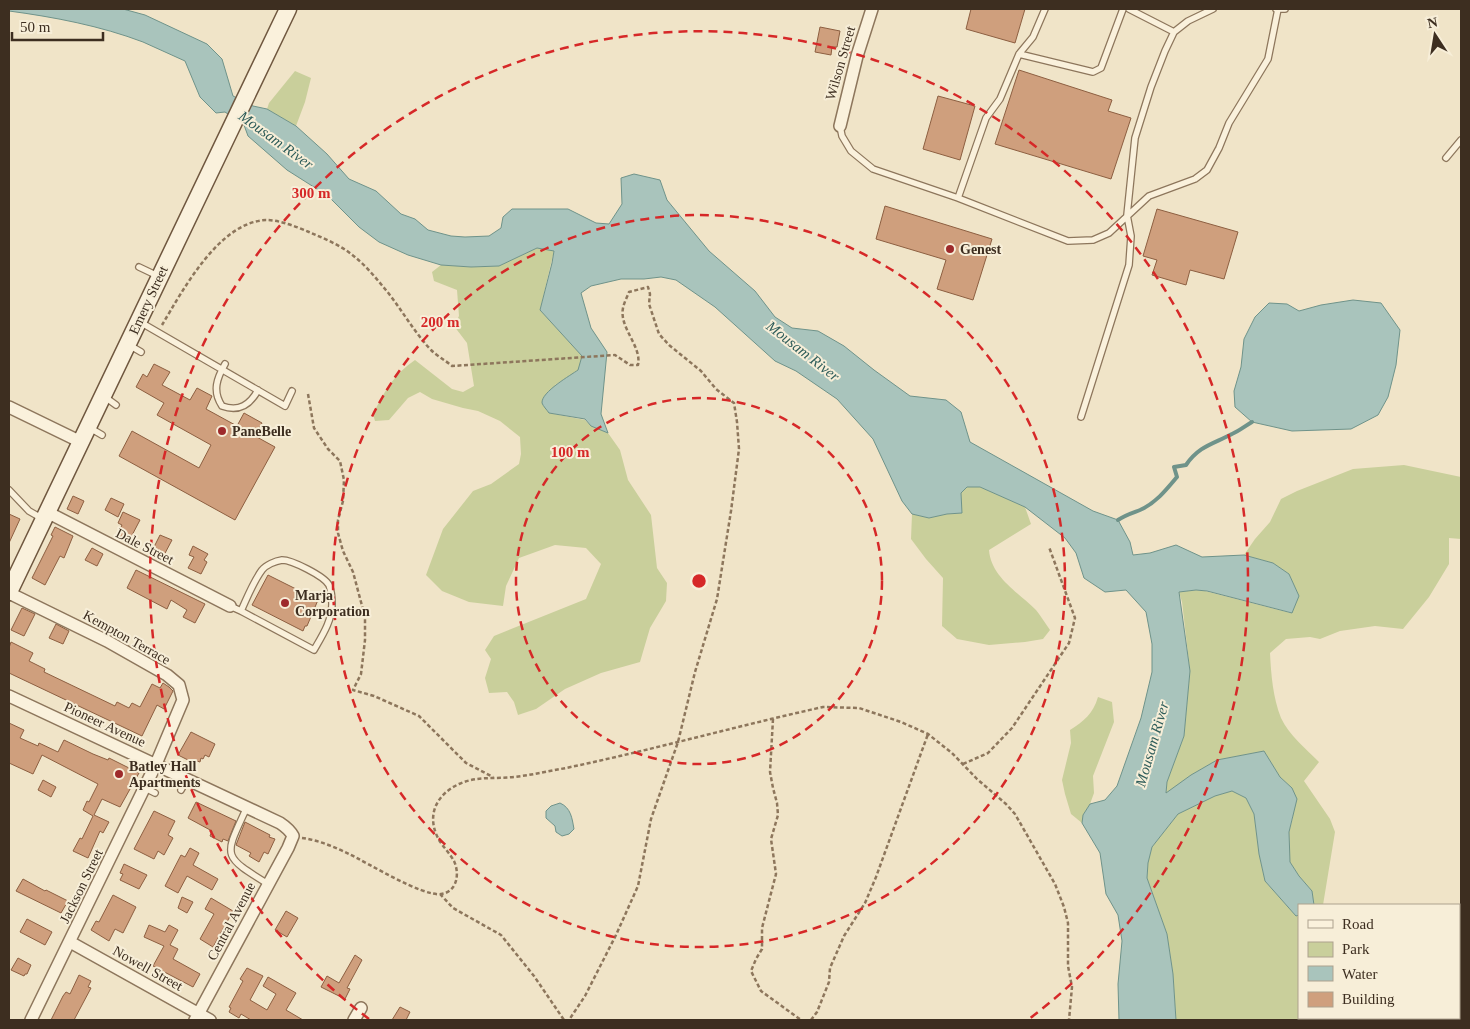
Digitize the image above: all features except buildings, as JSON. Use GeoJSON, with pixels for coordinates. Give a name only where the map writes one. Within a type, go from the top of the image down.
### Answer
{"type":"FeatureCollection","features":[{"type":"Feature","properties":{"kind":"street","name":"Emery Street"},"geometry":{"type":"LineString","coordinates":[[9,592],[46,516],[110,400],[134,348],[138,321],[288,9]]}},
{"type":"Feature","properties":{"kind":"street","name":"Wilson Street"},"geometry":{"type":"LineString","coordinates":[[840,126],[857,56],[872,9]]}},
{"type":"Feature","properties":{"kind":"street"},"geometry":{"type":"LineString","coordinates":[[9,407],[91,435]]}},
{"type":"Feature","properties":{"kind":"street","name":"Dale Street"},"geometry":{"type":"LineString","coordinates":[[46,516],[230,606]]}},
{"type":"Feature","properties":{"kind":"street","name":"Kempton Terrace"},"geometry":{"type":"LineString","coordinates":[[9,592],[108,641],[176,682],[182,693],[182,705],[156,764]]}},
{"type":"Feature","properties":{"kind":"street","name":"Pioneer Avenue"},"geometry":{"type":"LineString","coordinates":[[9,696],[280,823],[287,828],[292,836]]}},
{"type":"Feature","properties":{"kind":"street","name":"Jackson Street"},"geometry":{"type":"LineString","coordinates":[[31,1020],[150,791],[156,764]]}},
{"type":"Feature","properties":{"kind":"street","name":"Central Avenue"},"geometry":{"type":"LineString","coordinates":[[197,1017],[292,836]]}},
{"type":"Feature","properties":{"kind":"street","name":"Nowell Street"},"geometry":{"type":"LineString","coordinates":[[70,942],[197,1017],[210,1020]]}},
{"type":"Feature","properties":{"kind":"street"},"geometry":{"type":"LineString","coordinates":[[354,1020],[361,1008]]}},
{"type":"Feature","properties":{"kind":"lane"},"geometry":{"type":"LineString","coordinates":[[958,198],[986,118],[1000,100],[1018,54],[1033,37],[1045,9]]}},
{"type":"Feature","properties":{"kind":"lane"},"geometry":{"type":"LineString","coordinates":[[1018,54],[1092,72],[1101,68],[1123,9]]}},
{"type":"Feature","properties":{"kind":"lane"},"geometry":{"type":"LineString","coordinates":[[1128,9],[1174,32]]}},
{"type":"Feature","properties":{"kind":"lane"},"geometry":{"type":"LineString","coordinates":[[1081,417],[1130,266],[1130,236],[1127,215],[1135,138],[1151,87],[1174,32],[1188,21],[1213,9]]}},
{"type":"Feature","properties":{"kind":"lane"},"geometry":{"type":"LineString","coordinates":[[840,126],[842,136],[851,151],[873,169],[958,198],[1068,241],[1093,240],[1109,233],[1149,196],[1195,179],[1207,170],[1219,148],[1229,123],[1268,59],[1277,9],[1285,9]]}},
{"type":"Feature","properties":{"kind":"lane"},"geometry":{"type":"LineString","coordinates":[[1446,158],[1461,140]]}},
{"type":"Feature","properties":{"kind":"lane"},"geometry":{"type":"LineString","coordinates":[[139,267],[160,277]]}},
{"type":"Feature","properties":{"kind":"lane"},"geometry":{"type":"LineString","coordinates":[[138,321],[224,367],[284,406],[292,391]]}},
{"type":"Feature","properties":{"kind":"lane"},"geometry":{"type":"LineString","coordinates":[[224,367],[216,384],[218,400],[222,406],[234,409],[247,405],[258,390]]}},
{"type":"Feature","properties":{"kind":"lane"},"geometry":{"type":"LineString","coordinates":[[9,490],[29,511],[46,516]]}},
{"type":"Feature","properties":{"kind":"lane"},"geometry":{"type":"LineString","coordinates":[[230,606],[314,650],[332,612],[329,585],[317,575],[294,563],[285,560],[279,561],[262,570],[252,586],[241,611]]}},
{"type":"Feature","properties":{"kind":"lane"},"geometry":{"type":"LineString","coordinates":[[181,790],[186,779]]}},
{"type":"Feature","properties":{"kind":"lane"},"geometry":{"type":"LineString","coordinates":[[246,807],[231,841],[230,851],[236,864],[268,884]]}},
{"type":"Feature","properties":{"kind":"path"},"geometry":{"type":"LineString","coordinates":[[158,333],[187,283],[209,254],[224,239],[255,222],[275,221],[304,230],[333,243],[356,258],[385,290],[431,350],[452,366],[616,355],[630,366],[638,364],[640,357],[627,333],[622,309],[629,292],[648,287],[650,294],[649,304],[659,334],[734,404],[739,450],[717,599],[695,672],[678,742],[651,819],[638,886],[612,944],[585,996],[569,1020]]}},
{"type":"Feature","properties":{"kind":"path"},"geometry":{"type":"LineString","coordinates":[[308,394],[314,428],[328,449],[340,461],[344,480],[338,533],[343,551],[353,572],[365,617],[365,640],[361,674],[353,690],[374,696],[419,716],[466,763],[493,777]]}},
{"type":"Feature","properties":{"kind":"path"},"geometry":{"type":"LineString","coordinates":[[964,764],[988,753],[1012,728],[1069,642],[1075,618],[1049,547]]}},
{"type":"Feature","properties":{"kind":"path"},"geometry":{"type":"LineString","coordinates":[[292,836],[306,838],[333,847],[407,884],[440,894],[451,890],[456,876],[454,860],[437,837],[433,823],[434,812],[440,797],[460,783],[566,768],[823,707],[859,708],[882,714],[928,734],[964,764],[977,779],[1015,814],[1058,890],[1064,907],[1068,924],[1067,957],[1072,987],[1069,1020]]}},
{"type":"Feature","properties":{"kind":"path"},"geometry":{"type":"LineString","coordinates":[[773,719],[770,772],[778,803],[778,815],[771,839],[776,874],[762,928],[762,949],[751,971],[760,991],[801,1020]]}},
{"type":"Feature","properties":{"kind":"path"},"geometry":{"type":"LineString","coordinates":[[811,1020],[817,1012],[829,982],[830,968],[844,936],[865,903],[876,877],[928,734]]}},
{"type":"Feature","properties":{"kind":"path"},"geometry":{"type":"LineString","coordinates":[[440,894],[453,908],[501,936],[534,976],[564,1020]]}},
{"type":"Feature","properties":{"kind":"green space"},"geometry":{"type":"Polygon","coordinates":[[[295,71],[311,78],[296,126],[267,109],[269,103],[295,71]]]}},
{"type":"Feature","properties":{"kind":"green space"},"geometry":{"type":"Polygon","coordinates":[[[537,248],[554,251],[540,310],[582,356],[579,370],[555,385],[549,413],[585,420],[591,426],[608,433],[620,450],[628,480],[651,515],[657,568],[667,583],[666,601],[650,628],[640,662],[601,673],[565,689],[536,709],[518,715],[514,702],[507,692],[489,693],[485,678],[491,659],[485,650],[494,636],[586,599],[601,564],[586,548],[555,545],[519,558],[506,586],[503,606],[469,602],[442,591],[426,575],[443,529],[473,491],[491,484],[519,464],[521,454],[520,437],[500,421],[478,411],[432,399],[420,392],[408,398],[389,420],[375,421],[373,414],[390,384],[401,371],[415,360],[452,389],[463,392],[474,386],[467,343],[454,326],[459,316],[457,290],[434,281],[432,272],[441,265],[499,266],[537,248]]]}},
{"type":"Feature","properties":{"kind":"green space"},"geometry":{"type":"Polygon","coordinates":[[[1404,465],[1461,477],[1461,539],[1449,538],[1449,564],[1429,597],[1403,629],[1375,626],[1340,631],[1320,639],[1310,637],[1286,639],[1270,653],[1274,694],[1278,710],[1284,724],[1293,736],[1319,762],[1304,781],[1330,819],[1335,832],[1323,904],[1314,904],[1312,891],[1290,862],[1289,832],[1293,817],[1292,788],[1280,777],[1264,751],[1217,760],[1191,775],[1166,794],[1167,782],[1184,736],[1190,671],[1182,602],[1179,592],[1205,591],[1291,613],[1299,596],[1289,574],[1273,563],[1244,555],[1270,522],[1281,499],[1353,469],[1404,465]]]}},
{"type":"Feature","properties":{"kind":"green space"},"geometry":{"type":"Polygon","coordinates":[[[967,487],[980,487],[1025,507],[1031,524],[989,550],[991,560],[1000,576],[1036,610],[1050,630],[1043,639],[989,645],[957,639],[942,626],[943,578],[911,539],[912,514],[929,518],[961,513],[961,493],[967,487]]]}},
{"type":"Feature","properties":{"kind":"green space"},"geometry":{"type":"Polygon","coordinates":[[[1098,697],[1112,702],[1114,722],[1093,776],[1094,793],[1083,815],[1082,823],[1071,814],[1062,780],[1071,743],[1070,730],[1087,716],[1098,697]]]}},
{"type":"Feature","properties":{"kind":"green space"},"geometry":{"type":"Polygon","coordinates":[[[1232,791],[1246,798],[1254,814],[1259,854],[1265,881],[1296,916],[1298,915],[1298,1019],[1360,1019],[1176,1020],[1173,974],[1167,934],[1147,878],[1148,863],[1152,847],[1178,814],[1215,796],[1232,791]]]}},
{"type":"Feature","properties":{"kind":"green space"},"geometry":{"type":"Polygon","coordinates":[[[1460,1002],[1461,1004],[1461,1020],[1374,1019],[1460,1019],[1460,1002]]]}},
{"type":"Feature","properties":{"kind":"water","name":"Mousam River"},"geometry":{"type":"Polygon","coordinates":[[[9,9],[123,9],[145,15],[207,44],[222,59],[233,96],[253,106],[267,109],[296,126],[327,154],[349,179],[376,191],[401,214],[415,219],[428,230],[451,236],[489,236],[501,228],[503,217],[512,209],[568,209],[596,223],[609,224],[622,204],[621,178],[634,174],[660,180],[667,200],[709,251],[755,291],[775,317],[792,328],[818,331],[844,346],[910,396],[946,400],[961,412],[970,442],[1093,511],[1118,520],[1130,542],[1133,555],[1150,553],[1176,545],[1202,557],[1244,555],[1273,563],[1289,574],[1299,596],[1292,613],[1207,591],[1179,592],[1190,671],[1184,736],[1167,782],[1166,793],[1191,775],[1217,760],[1264,751],[1280,777],[1292,788],[1297,799],[1289,832],[1290,862],[1312,891],[1314,904],[1298,904],[1298,915],[1296,916],[1265,881],[1259,854],[1254,814],[1246,798],[1232,791],[1215,796],[1178,814],[1152,847],[1147,878],[1167,934],[1173,974],[1176,1020],[1119,1020],[1118,984],[1122,941],[1118,915],[1106,894],[1100,853],[1082,823],[1083,815],[1090,804],[1105,800],[1117,786],[1141,718],[1152,672],[1152,644],[1146,612],[1126,590],[1105,592],[1084,578],[1076,553],[1065,538],[1025,507],[980,487],[967,487],[961,493],[962,513],[929,518],[912,514],[902,501],[873,439],[837,399],[796,371],[775,361],[715,307],[676,280],[661,277],[621,279],[591,286],[581,293],[591,328],[607,352],[601,414],[608,433],[591,426],[585,419],[549,413],[542,403],[543,399],[551,389],[578,370],[582,356],[540,310],[554,251],[537,248],[499,266],[471,267],[441,265],[408,255],[379,242],[359,227],[328,196],[287,170],[248,136],[244,125],[225,112],[216,113],[200,97],[185,61],[143,42],[111,31],[60,19],[9,11],[9,9]]]}},
{"type":"Feature","properties":{"kind":"water"},"geometry":{"type":"Polygon","coordinates":[[[1353,300],[1381,303],[1400,330],[1396,365],[1388,397],[1378,415],[1351,429],[1292,431],[1252,422],[1235,407],[1234,391],[1241,367],[1244,339],[1255,317],[1269,303],[1287,304],[1299,311],[1353,300]]]}},
{"type":"Feature","properties":{"kind":"water"},"geometry":{"type":"Polygon","coordinates":[[[560,803],[569,811],[574,829],[569,834],[562,836],[556,832],[555,826],[546,818],[546,811],[551,806],[560,803]]]}},
{"type":"Feature","properties":{"kind":"waterway"},"geometry":{"type":"LineString","coordinates":[[1118,520],[1146,507],[1161,495],[1177,477],[1174,467],[1186,465],[1201,449],[1235,433],[1252,422]]}},
{"type":"Feature","properties":{"kind":"place","name":"Genest"},"geometry":{"type":"Point","coordinates":[950,249]}},
{"type":"Feature","properties":{"kind":"place","name":"PaneBelle"},"geometry":{"type":"Point","coordinates":[222,431]}},
{"type":"Feature","properties":{"kind":"place","name":"Marja Corporation"},"geometry":{"type":"Point","coordinates":[285,603]}},
{"type":"Feature","properties":{"kind":"place","name":"Batley Hall Apartments"},"geometry":{"type":"Point","coordinates":[119,774]}}]}
